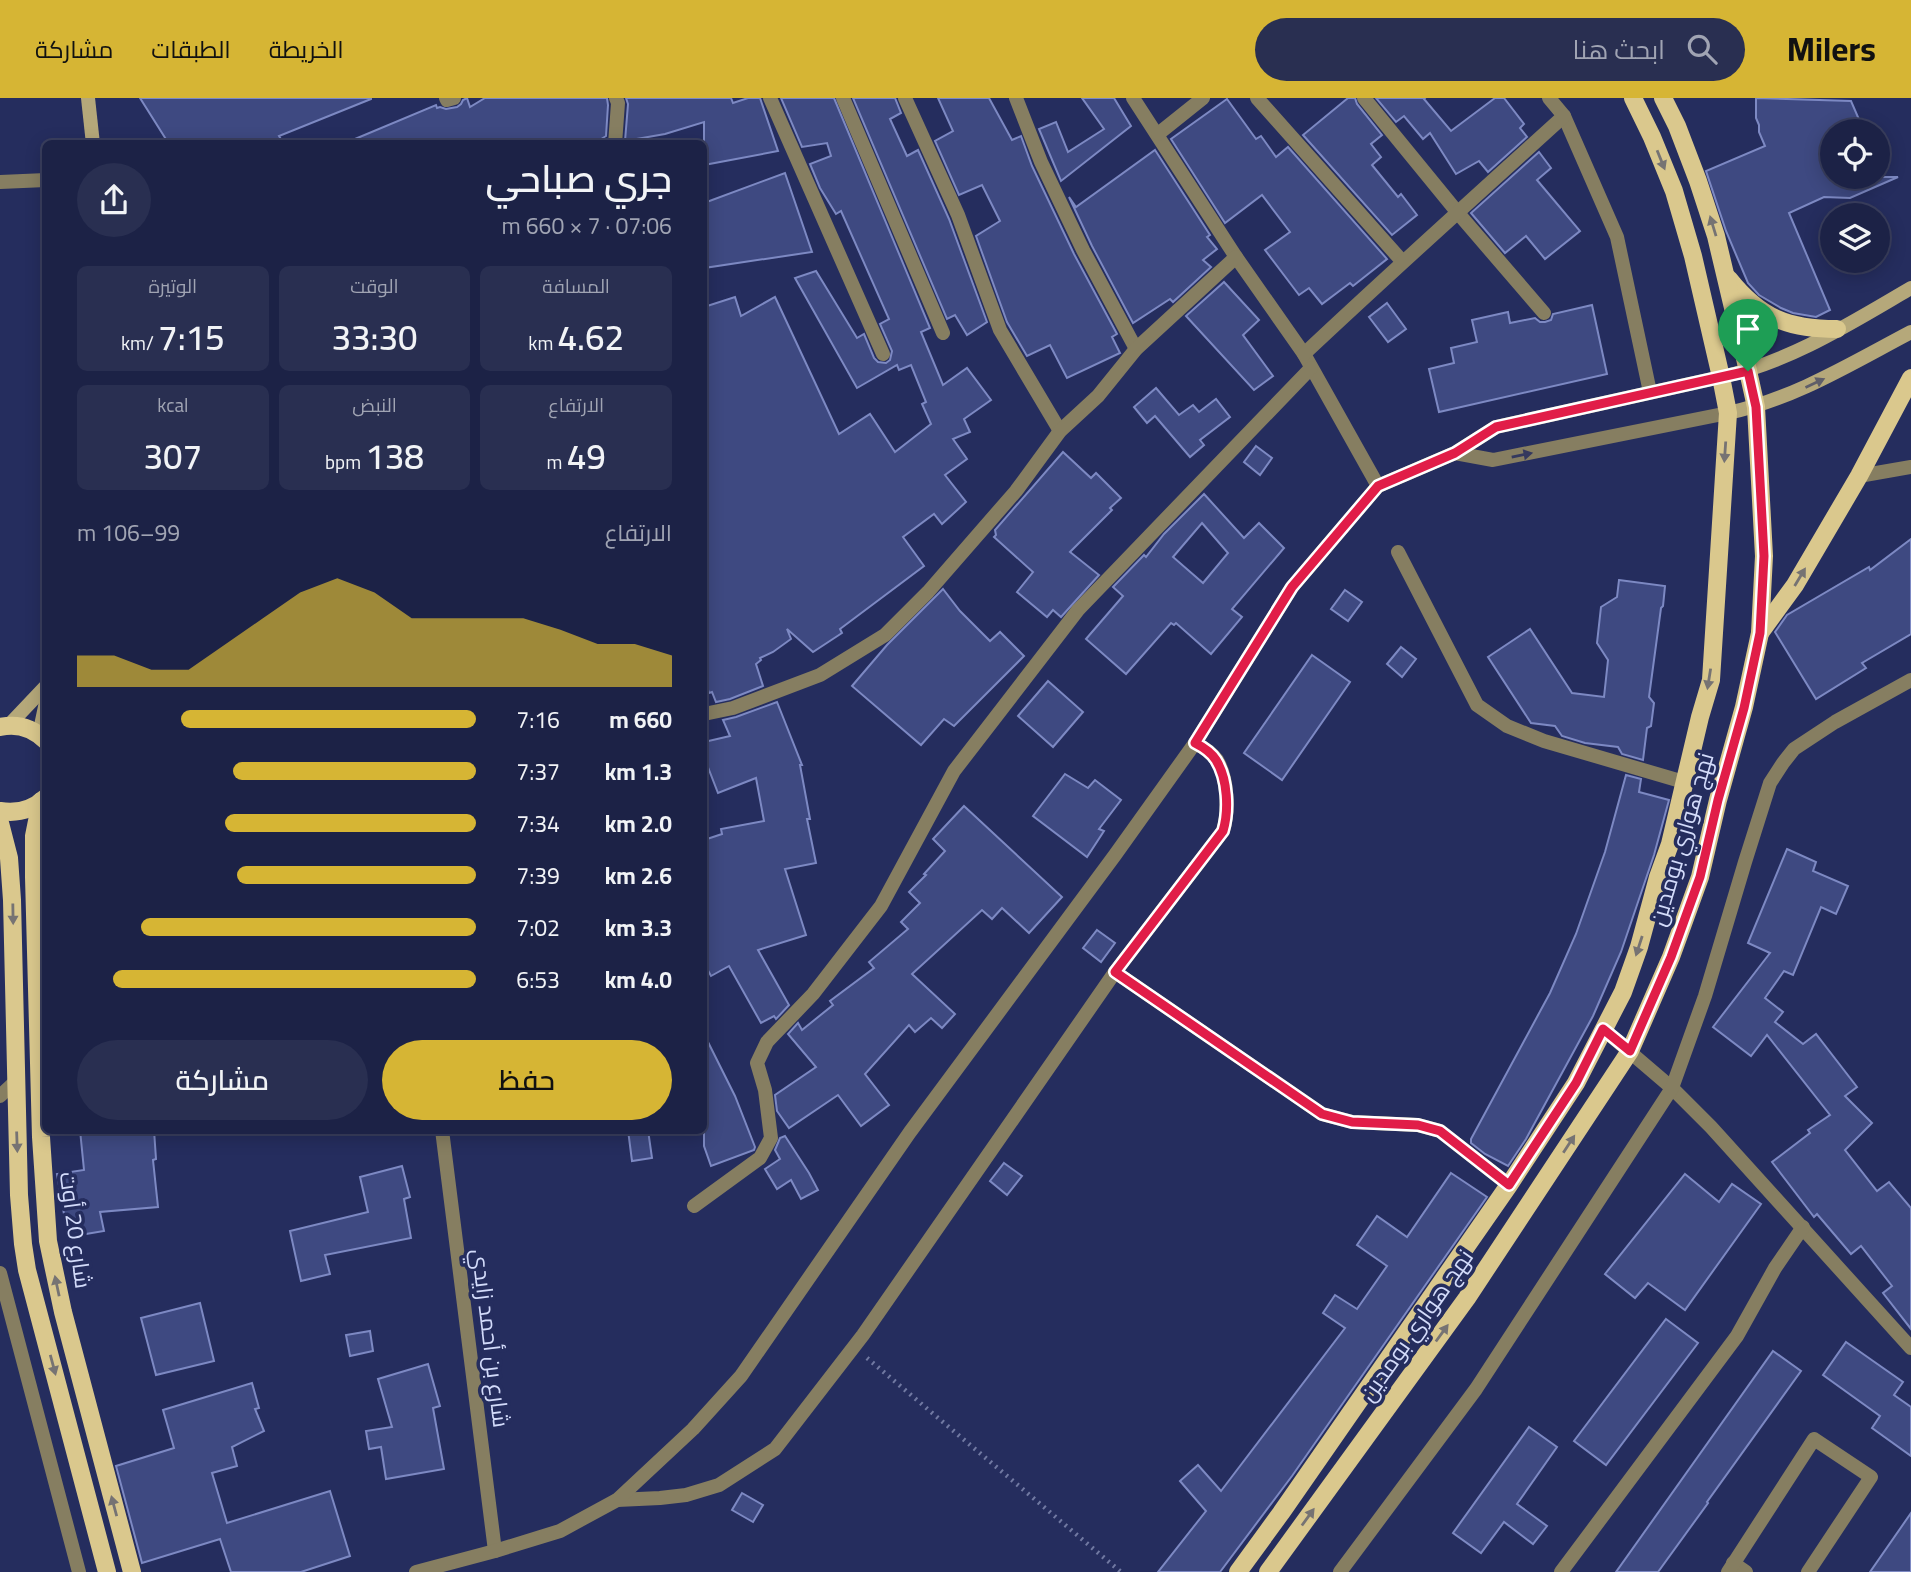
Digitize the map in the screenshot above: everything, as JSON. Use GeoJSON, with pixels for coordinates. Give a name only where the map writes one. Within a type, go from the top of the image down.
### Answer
{"type":"FeatureCollection","features":[{"type":"Feature","properties":{"kind":"main road"},"geometry":{"type":"LineString","coordinates":[[89,98],[93,140]]}},
{"type":"Feature","properties":{"kind":"main road","name":"نهج هواري بومدين"},"geometry":{"type":"LineString","coordinates":[[1238,1572],[1509,1185],[1576,1083],[1623,992],[1670,844],[1711,680],[1728,413],[1693,256],[1674,191],[1633,98]]}},
{"type":"Feature","properties":{"kind":"main road","name":"نهج هواري بومدين"},"geometry":{"type":"LineString","coordinates":[[1268,1572],[1467,1298],[1630,1051],[1671,957],[1700,877],[1744,708],[1760,633],[1764,556],[1756,407],[1716,236],[1677,126],[1663,98]]}},
{"type":"Feature","properties":{"kind":"main road"},"geometry":{"type":"LineString","coordinates":[[1725,275],[1742,295],[1762,312],[1786,323],[1811,329],[1838,329]]}},
{"type":"Feature","properties":{"kind":"main road"},"geometry":{"type":"LineString","coordinates":[[1721,377],[1748,371],[1801,348],[1911,288]]}},
{"type":"Feature","properties":{"kind":"main road"},"geometry":{"type":"LineString","coordinates":[[1728,413],[1756,407],[1814,384],[1911,332]]}},
{"type":"Feature","properties":{"kind":"main road"},"geometry":{"type":"LineString","coordinates":[[1760,633],[1795,585],[1859,476],[1911,379]]}},
{"type":"Feature","properties":{"kind":"main road"},"geometry":{"type":"LineString","coordinates":[[5,726],[42,690]]}},
{"type":"Feature","properties":{"kind":"main road"},"geometry":{"type":"LineString","coordinates":[[5,726],[28,729],[42,737]]}},
{"type":"Feature","properties":{"kind":"main road"},"geometry":{"type":"LineString","coordinates":[[0,811],[20,812],[42,800]]}},
{"type":"Feature","properties":{"kind":"main road","name":"شارع 20 أوت"},"geometry":{"type":"LineString","coordinates":[[42,803],[34,836],[34,877],[41,1137],[48,1241],[63,1312],[132,1572]]}},
{"type":"Feature","properties":{"kind":"main road"},"geometry":{"type":"LineString","coordinates":[[0,823],[9,858],[12,900],[20,1220],[27,1270],[107,1572]]}},
{"type":"Feature","properties":{"kind":"street"},"geometry":{"type":"LineString","coordinates":[[446,98],[454,98]]}},
{"type":"Feature","properties":{"kind":"street"},"geometry":{"type":"LineString","coordinates":[[615,140],[616,98]]}},
{"type":"Feature","properties":{"kind":"street"},"geometry":{"type":"LineString","coordinates":[[770,98],[883,354]]}},
{"type":"Feature","properties":{"kind":"street"},"geometry":{"type":"LineString","coordinates":[[843,98],[943,332]]}},
{"type":"Feature","properties":{"kind":"street"},"geometry":{"type":"LineString","coordinates":[[905,98],[957,215],[1000,330],[1060,431]]}},
{"type":"Feature","properties":{"kind":"street"},"geometry":{"type":"LineString","coordinates":[[1016,98],[1047,175],[1083,250],[1136,349]]}},
{"type":"Feature","properties":{"kind":"street"},"geometry":{"type":"LineString","coordinates":[[1133,98],[1236,257],[1304,354],[1378,486]]}},
{"type":"Feature","properties":{"kind":"street"},"geometry":{"type":"LineString","coordinates":[[1158,134],[1203,98]]}},
{"type":"Feature","properties":{"kind":"street"},"geometry":{"type":"LineString","coordinates":[[1257,98],[1402,261]]}},
{"type":"Feature","properties":{"kind":"street"},"geometry":{"type":"LineString","coordinates":[[1364,98],[1544,313]]}},
{"type":"Feature","properties":{"kind":"street"},"geometry":{"type":"LineString","coordinates":[[1549,98],[1563,116],[1617,237],[1650,393]]}},
{"type":"Feature","properties":{"kind":"street"},"geometry":{"type":"LineString","coordinates":[[1304,354],[1402,261],[1563,116]]}},
{"type":"Feature","properties":{"kind":"street"},"geometry":{"type":"LineString","coordinates":[[0,182],[42,180]]}},
{"type":"Feature","properties":{"kind":"street"},"geometry":{"type":"LineString","coordinates":[[707,713],[733,708],[820,675],[885,635],[928,592],[1016,491],[1060,431],[1098,396],[1136,349],[1236,257]]}},
{"type":"Feature","properties":{"kind":"street"},"geometry":{"type":"LineString","coordinates":[[694,1206],[760,1158],[771,1138],[765,1090],[757,1063],[767,1042],[813,994],[880,906],[954,771],[1078,610],[1311,368]]}},
{"type":"Feature","properties":{"kind":"street"},"geometry":{"type":"LineString","coordinates":[[416,1572],[561,1531],[617,1500],[693,1429],[741,1376],[910,1132],[1195,743],[1292,587],[1378,486],[1455,453],[1496,427],[1721,377]]}},
{"type":"Feature","properties":{"kind":"street"},"geometry":{"type":"LineString","coordinates":[[1455,453],[1493,460],[1728,413]]}},
{"type":"Feature","properties":{"kind":"street"},"geometry":{"type":"LineString","coordinates":[[1859,476],[1911,467]]}},
{"type":"Feature","properties":{"kind":"street"},"geometry":{"type":"LineString","coordinates":[[1398,552],[1477,705],[1507,726],[1544,741],[1684,782]]}},
{"type":"Feature","properties":{"kind":"street"},"geometry":{"type":"LineString","coordinates":[[1340,1572],[1476,1390],[1672,1088],[1705,996],[1770,783],[1794,750],[1835,722],[1911,680]]}},
{"type":"Feature","properties":{"kind":"street"},"geometry":{"type":"LineString","coordinates":[[617,1500],[660,1499],[686,1495],[719,1485],[775,1449],[863,1335],[1115,972],[1223,831],[1226,811],[1224,779],[1216,760],[1206,748],[1195,743]]}},
{"type":"Feature","properties":{"kind":"street"},"geometry":{"type":"LineString","coordinates":[[1115,972],[1322,1114],[1352,1122],[1418,1125],[1440,1131],[1509,1185]]}},
{"type":"Feature","properties":{"kind":"street"},"geometry":{"type":"LineString","coordinates":[[1603,1029],[1672,1088],[1911,1348]]}},
{"type":"Feature","properties":{"kind":"street"},"geometry":{"type":"LineString","coordinates":[[0,1096],[15,1082]]}},
{"type":"Feature","properties":{"kind":"street","name":"شارع بن أحمد زايدي"},"geometry":{"type":"LineString","coordinates":[[443,1134],[495,1551]]}},
{"type":"Feature","properties":{"kind":"street"},"geometry":{"type":"LineString","coordinates":[[1561,1572],[1737,1336],[1775,1268],[1802,1227]]}},
{"type":"Feature","properties":{"kind":"street"},"geometry":{"type":"LineString","coordinates":[[0,1273],[79,1572]]}},
{"type":"Feature","properties":{"kind":"street"},"geometry":{"type":"LineString","coordinates":[[1746,1572],[1730,1568],[1814,1439],[1871,1477],[1808,1572]]}},
{"type":"Feature","properties":{"kind":"path"},"geometry":{"type":"LineString","coordinates":[[853,1347],[1121,1572]]}},
{"type":"Feature","properties":{"kind":"building"},"geometry":{"type":"Polygon","coordinates":[[[140,98],[371,98],[279,136],[282,140],[166,140],[140,98]]]}},
{"type":"Feature","properties":{"kind":"building"},"geometry":{"type":"Polygon","coordinates":[[[467,98],[470,107],[485,98],[607,98],[606,136],[600,140],[353,140],[436,105],[437,108],[446,109],[457,107],[467,98]]]}},
{"type":"Feature","properties":{"kind":"building"},"geometry":{"type":"Polygon","coordinates":[[[626,98],[731,98],[733,103],[748,98],[760,98],[778,151],[707,164],[704,122],[665,134],[625,140],[628,104],[626,98]]]}},
{"type":"Feature","properties":{"kind":"building"},"geometry":{"type":"Polygon","coordinates":[[[781,98],[834,98],[930,328],[921,332],[943,385],[967,368],[991,400],[964,419],[970,432],[953,439],[967,459],[945,475],[966,502],[942,524],[934,514],[903,537],[924,566],[840,629],[842,633],[813,652],[787,629],[791,639],[760,658],[756,664],[763,686],[716,702],[707,686],[707,306],[735,297],[741,316],[775,297],[839,434],[870,414],[895,452],[931,424],[922,404],[926,402],[911,365],[899,370],[897,365],[857,388],[795,278],[816,271],[857,338],[864,334],[878,362],[886,363],[890,360],[892,351],[880,324],[889,319],[841,211],[836,214],[820,188],[810,164],[831,156],[827,143],[802,147],[781,98]]]}},
{"type":"Feature","properties":{"kind":"building"},"geometry":{"type":"Polygon","coordinates":[[[853,98],[895,98],[901,113],[890,119],[907,156],[918,150],[949,219],[987,322],[967,335],[955,315],[947,319],[853,98]]]}},
{"type":"Feature","properties":{"kind":"building"},"geometry":{"type":"Polygon","coordinates":[[[938,98],[989,98],[1012,140],[1021,136],[1032,166],[1074,254],[1117,334],[1112,337],[1120,353],[1067,378],[1050,345],[1027,356],[1007,322],[976,236],[1000,221],[982,185],[959,195],[935,141],[953,131],[938,98]]]}},
{"type":"Feature","properties":{"kind":"building"},"geometry":{"type":"Polygon","coordinates":[[[1082,98],[1114,98],[1131,126],[1061,181],[1039,129],[1056,122],[1068,152],[1104,129],[1082,98]]]}},
{"type":"Feature","properties":{"kind":"building"},"geometry":{"type":"Polygon","coordinates":[[[1348,98],[1355,98],[1382,135],[1371,144],[1381,157],[1372,165],[1398,197],[1401,194],[1417,215],[1392,235],[1303,135],[1348,98]]]}},
{"type":"Feature","properties":{"kind":"building"},"geometry":{"type":"Polygon","coordinates":[[[1376,98],[1425,98],[1451,131],[1495,98],[1504,98],[1524,124],[1520,128],[1527,137],[1488,172],[1479,161],[1456,174],[1430,133],[1423,139],[1404,116],[1396,122],[1376,98]]]}},
{"type":"Feature","properties":{"kind":"building"},"geometry":{"type":"Polygon","coordinates":[[[1756,98],[1851,101],[1859,119],[1820,119],[1820,189],[1871,189],[1850,198],[1824,197],[1789,213],[1830,310],[1816,317],[1781,308],[1759,295],[1748,283],[1726,231],[1706,171],[1765,146],[1756,118],[1756,98]]]}},
{"type":"Feature","properties":{"kind":"building"},"geometry":{"type":"Polygon","coordinates":[[[1227,99],[1256,139],[1261,136],[1276,157],[1288,147],[1387,259],[1353,286],[1350,283],[1322,304],[1309,288],[1299,295],[1265,250],[1290,232],[1262,195],[1225,223],[1171,139],[1227,99]]]}},
{"type":"Feature","properties":{"kind":"building"},"geometry":{"type":"Polygon","coordinates":[[[1155,150],[1210,235],[1207,237],[1217,249],[1203,260],[1211,267],[1173,302],[1170,299],[1133,323],[1069,197],[1076,207],[1155,150]]]}},
{"type":"Feature","properties":{"kind":"building"},"geometry":{"type":"Polygon","coordinates":[[[1539,152],[1551,168],[1537,180],[1580,231],[1545,259],[1526,236],[1505,253],[1471,213],[1539,152]]]}},
{"type":"Feature","properties":{"kind":"building"},"geometry":{"type":"Polygon","coordinates":[[[785,173],[812,252],[707,268],[707,202],[785,173]]]}},
{"type":"Feature","properties":{"kind":"building"},"geometry":{"type":"Polygon","coordinates":[[[1224,282],[1259,320],[1243,335],[1273,376],[1254,390],[1186,316],[1224,282]]]}},
{"type":"Feature","properties":{"kind":"building"},"geometry":{"type":"Polygon","coordinates":[[[1387,303],[1406,329],[1388,342],[1369,317],[1387,303]]]}},
{"type":"Feature","properties":{"kind":"building"},"geometry":{"type":"Polygon","coordinates":[[[1592,305],[1607,374],[1439,412],[1429,369],[1454,363],[1451,348],[1477,342],[1472,320],[1508,312],[1510,323],[1535,318],[1545,322],[1551,320],[1553,314],[1592,305]]]}},
{"type":"Feature","properties":{"kind":"building"},"geometry":{"type":"Polygon","coordinates":[[[1156,388],[1179,415],[1193,405],[1199,412],[1216,399],[1230,417],[1200,440],[1204,445],[1190,457],[1155,416],[1147,423],[1134,407],[1156,388]]]}},
{"type":"Feature","properties":{"kind":"building"},"geometry":{"type":"Polygon","coordinates":[[[1256,446],[1272,458],[1260,475],[1244,462],[1256,446]]]}},
{"type":"Feature","properties":{"kind":"building"},"geometry":{"type":"Polygon","coordinates":[[[1063,452],[1091,478],[1096,473],[1121,498],[1070,552],[1099,575],[1061,617],[1053,610],[1047,617],[1017,592],[1033,572],[994,537],[995,530],[1063,452]]]}},
{"type":"Feature","properties":{"kind":"building"},"geometry":{"type":"Polygon","coordinates":[[[1204,494],[1244,538],[1259,523],[1284,548],[1232,609],[1242,617],[1211,654],[1176,623],[1171,623],[1126,674],[1086,639],[1123,596],[1113,587],[1144,555],[1146,557],[1164,534],[1204,494]],[[1202,523],[1173,557],[1203,583],[1228,553],[1202,523]]]}},
{"type":"Feature","properties":{"kind":"building"},"geometry":{"type":"Polygon","coordinates":[[[1911,539],[1911,634],[1862,663],[1866,668],[1816,699],[1775,632],[1787,615],[1869,567],[1870,570],[1911,539]]]}},
{"type":"Feature","properties":{"kind":"building"},"geometry":{"type":"Polygon","coordinates":[[[1619,580],[1665,586],[1649,697],[1654,703],[1651,726],[1647,728],[1643,760],[1622,754],[1618,747],[1585,743],[1562,736],[1555,726],[1531,723],[1488,657],[1530,629],[1572,693],[1604,697],[1608,660],[1597,643],[1601,607],[1617,597],[1619,580]]]}},
{"type":"Feature","properties":{"kind":"building"},"geometry":{"type":"Polygon","coordinates":[[[943,589],[960,611],[990,641],[1000,632],[1024,656],[954,726],[944,719],[921,745],[852,686],[887,645],[943,589]]]}},
{"type":"Feature","properties":{"kind":"building"},"geometry":{"type":"Polygon","coordinates":[[[1345,590],[1362,602],[1348,621],[1331,609],[1345,590]]]}},
{"type":"Feature","properties":{"kind":"building"},"geometry":{"type":"Polygon","coordinates":[[[1401,647],[1416,659],[1402,677],[1387,664],[1401,647]]]}},
{"type":"Feature","properties":{"kind":"building"},"geometry":{"type":"Polygon","coordinates":[[[1312,655],[1350,682],[1282,780],[1244,753],[1312,655]]]}},
{"type":"Feature","properties":{"kind":"building"},"geometry":{"type":"Polygon","coordinates":[[[1048,681],[1083,712],[1053,747],[1018,716],[1048,681]]]}},
{"type":"Feature","properties":{"kind":"building"},"geometry":{"type":"Polygon","coordinates":[[[777,702],[802,765],[810,819],[807,819],[816,863],[785,869],[806,935],[758,950],[789,1005],[776,1019],[774,1016],[761,1023],[729,966],[711,976],[707,969],[707,839],[722,834],[721,829],[764,821],[756,778],[718,793],[707,765],[707,741],[730,736],[723,720],[777,702]]]}},
{"type":"Feature","properties":{"kind":"building"},"geometry":{"type":"Polygon","coordinates":[[[1065,774],[1088,788],[1095,780],[1121,800],[1099,829],[1104,831],[1087,857],[1033,816],[1065,774]]]}},
{"type":"Feature","properties":{"kind":"building"},"geometry":{"type":"Polygon","coordinates":[[[1626,775],[1641,779],[1639,792],[1669,800],[1654,855],[1621,952],[1593,1016],[1526,1139],[1508,1166],[1485,1154],[1471,1143],[1471,1139],[1550,993],[1576,934],[1605,852],[1626,775]]]}},
{"type":"Feature","properties":{"kind":"building"},"geometry":{"type":"Polygon","coordinates":[[[964,806],[1062,897],[1029,933],[1002,908],[992,919],[982,910],[912,974],[955,1014],[942,1028],[931,1018],[915,1032],[909,1025],[865,1074],[889,1105],[861,1126],[838,1095],[789,1128],[777,1111],[775,1095],[816,1067],[788,1034],[798,1023],[802,1030],[833,1005],[830,1001],[874,968],[869,962],[908,929],[901,922],[920,903],[909,892],[945,851],[933,839],[964,806]]]}},
{"type":"Feature","properties":{"kind":"building"},"geometry":{"type":"Polygon","coordinates":[[[1787,849],[1816,862],[1813,871],[1848,886],[1836,914],[1821,907],[1793,975],[1784,971],[1765,998],[1783,1012],[1775,1022],[1803,1044],[1816,1034],[1857,1087],[1845,1096],[1872,1123],[1845,1150],[1877,1191],[1889,1182],[1911,1208],[1911,1329],[1883,1293],[1892,1286],[1861,1246],[1851,1254],[1817,1214],[1814,1217],[1772,1162],[1810,1133],[1808,1130],[1830,1115],[1767,1035],[1751,1056],[1713,1027],[1770,953],[1748,943],[1787,849]]]}},
{"type":"Feature","properties":{"kind":"building"},"geometry":{"type":"Polygon","coordinates":[[[1097,930],[1115,943],[1101,962],[1083,948],[1097,930]]]}},
{"type":"Feature","properties":{"kind":"building"},"geometry":{"type":"Polygon","coordinates":[[[707,1040],[735,1096],[755,1147],[754,1150],[711,1166],[704,1146],[704,1134],[707,1134],[707,1040]]]}},
{"type":"Feature","properties":{"kind":"building"},"geometry":{"type":"Polygon","coordinates":[[[80,1134],[154,1134],[156,1159],[153,1160],[158,1207],[100,1212],[104,1231],[68,1237],[57,1174],[84,1170],[80,1134]]]}},
{"type":"Feature","properties":{"kind":"building"},"geometry":{"type":"Polygon","coordinates":[[[629,1134],[649,1134],[652,1158],[632,1161],[629,1134]]]}},
{"type":"Feature","properties":{"kind":"building"},"geometry":{"type":"Polygon","coordinates":[[[785,1136],[818,1190],[801,1199],[791,1180],[777,1189],[765,1169],[780,1159],[775,1150],[780,1138],[785,1136]]]}},
{"type":"Feature","properties":{"kind":"building"},"geometry":{"type":"Polygon","coordinates":[[[1004,1163],[1022,1176],[1007,1195],[990,1181],[1004,1163]]]}},
{"type":"Feature","properties":{"kind":"building"},"geometry":{"type":"Polygon","coordinates":[[[402,1166],[410,1197],[404,1199],[411,1238],[325,1255],[330,1274],[301,1281],[290,1231],[368,1212],[360,1177],[402,1166]]]}},
{"type":"Feature","properties":{"kind":"building"},"geometry":{"type":"Polygon","coordinates":[[[1451,1173],[1487,1197],[1292,1476],[1220,1572],[1158,1572],[1206,1511],[1180,1481],[1198,1465],[1221,1491],[1345,1328],[1323,1313],[1335,1295],[1357,1309],[1387,1266],[1357,1245],[1377,1216],[1407,1237],[1451,1173]]]}},
{"type":"Feature","properties":{"kind":"building"},"geometry":{"type":"Polygon","coordinates":[[[1685,1174],[1719,1202],[1732,1184],[1761,1204],[1685,1310],[1648,1283],[1635,1298],[1605,1274],[1685,1174]]]}},
{"type":"Feature","properties":{"kind":"building"},"geometry":{"type":"Polygon","coordinates":[[[200,1303],[214,1361],[156,1375],[141,1318],[200,1303]]]}},
{"type":"Feature","properties":{"kind":"building"},"geometry":{"type":"Polygon","coordinates":[[[1666,1319],[1698,1343],[1606,1465],[1574,1441],[1666,1319]]]}},
{"type":"Feature","properties":{"kind":"building"},"geometry":{"type":"Polygon","coordinates":[[[370,1331],[373,1351],[350,1356],[346,1335],[370,1331]]]}},
{"type":"Feature","properties":{"kind":"building"},"geometry":{"type":"Polygon","coordinates":[[[1846,1342],[1903,1382],[1894,1395],[1911,1407],[1911,1456],[1872,1428],[1880,1416],[1823,1375],[1846,1342]]]}},
{"type":"Feature","properties":{"kind":"building"},"geometry":{"type":"Polygon","coordinates":[[[1773,1351],[1801,1371],[1708,1503],[1658,1572],[1616,1572],[1773,1351]]]}},
{"type":"Feature","properties":{"kind":"building"},"geometry":{"type":"Polygon","coordinates":[[[428,1364],[440,1406],[433,1408],[444,1469],[386,1479],[381,1447],[369,1449],[366,1431],[392,1427],[378,1379],[428,1364]]]}},
{"type":"Feature","properties":{"kind":"building"},"geometry":{"type":"Polygon","coordinates":[[[252,1383],[259,1408],[255,1409],[264,1431],[232,1447],[237,1466],[212,1473],[227,1523],[330,1491],[350,1556],[301,1572],[231,1572],[220,1539],[142,1563],[116,1466],[174,1448],[163,1410],[252,1383]]]}},
{"type":"Feature","properties":{"kind":"building"},"geometry":{"type":"Polygon","coordinates":[[[1529,1427],[1557,1447],[1517,1504],[1547,1526],[1533,1544],[1504,1522],[1481,1553],[1453,1533],[1529,1427]]]}},
{"type":"Feature","properties":{"kind":"building"},"geometry":{"type":"Polygon","coordinates":[[[742,1493],[763,1505],[753,1522],[732,1510],[742,1493]]]}},
{"type":"Feature","properties":{"kind":"building"},"geometry":{"type":"Polygon","coordinates":[[[1911,1513],[1911,1572],[1870,1572],[1911,1513]]]}},
{"type":"Feature","properties":{"kind":"route"},"geometry":{"type":"LineString","coordinates":[[1748,371],[1756,407],[1764,556],[1760,633],[1744,708],[1700,877],[1671,957],[1630,1051],[1603,1029],[1576,1083],[1509,1185],[1440,1131],[1418,1125],[1352,1122],[1322,1114],[1115,972],[1223,831],[1226,822],[1224,779],[1216,760],[1206,748],[1195,743],[1292,587],[1378,486],[1455,453],[1496,427],[1748,371]]}}]}
